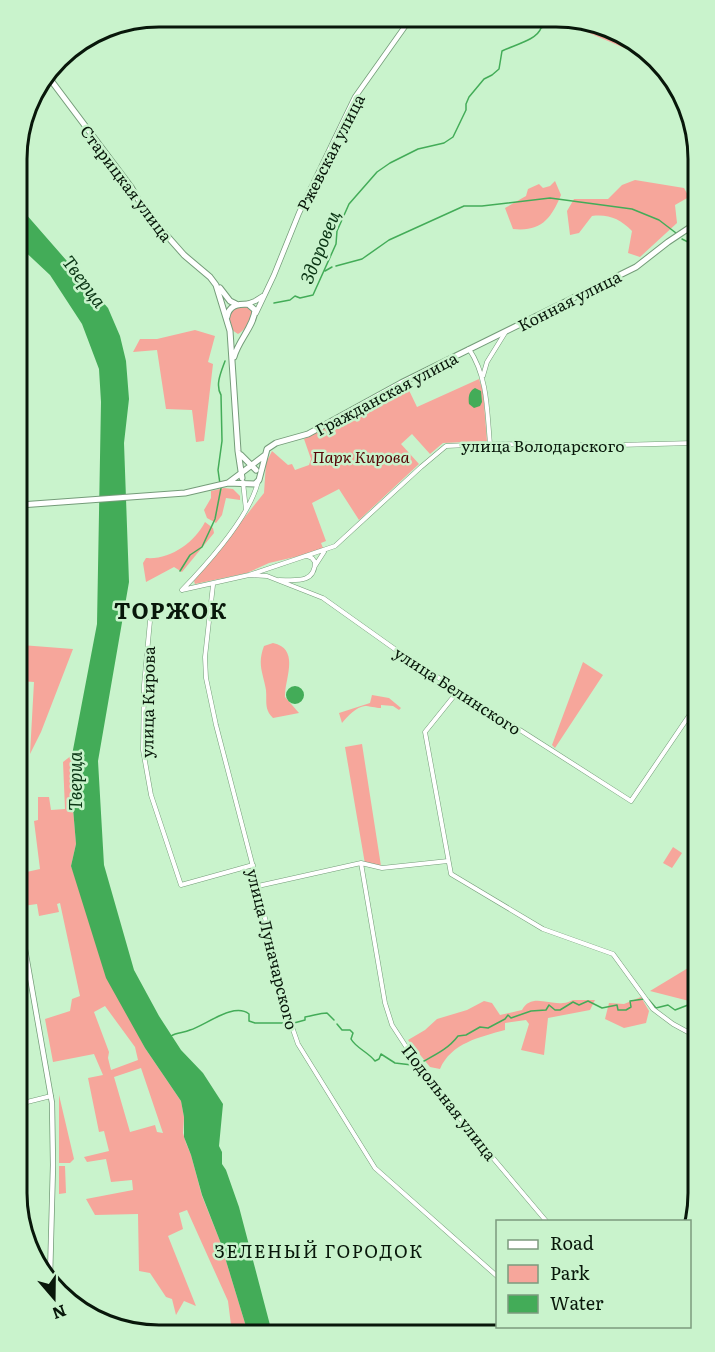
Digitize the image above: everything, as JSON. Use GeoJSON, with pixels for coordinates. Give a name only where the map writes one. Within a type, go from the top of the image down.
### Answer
{"type":"FeatureCollection","features":[{"type":"Feature","properties":{"kind":"main road","name":"Ржевская улица"},"geometry":{"type":"LineString","coordinates":[[254,316],[299,213],[355,97],[405,27]]}},
{"type":"Feature","properties":{"kind":"main road","name":"Старицкая улица"},"geometry":{"type":"LineString","coordinates":[[52,82],[131,188],[145,211],[184,255],[214,281],[227,317]]}},
{"type":"Feature","properties":{"kind":"main road","name":"Конная улица"},"geometry":{"type":"LineString","coordinates":[[504,333],[646,261],[688,229]]}},
{"type":"Feature","properties":{"kind":"main road"},"geometry":{"type":"LineString","coordinates":[[214,281],[230,301],[238,305]]}},
{"type":"Feature","properties":{"kind":"main road"},"geometry":{"type":"LineString","coordinates":[[242,478],[227,317],[230,309],[257,300],[265,294]]}},
{"type":"Feature","properties":{"kind":"main road"},"geometry":{"type":"LineString","coordinates":[[233,368],[235,352],[254,316],[254,308],[245,304]]}},
{"type":"Feature","properties":{"kind":"main road"},"geometry":{"type":"LineString","coordinates":[[230,331],[236,335],[244,334]]}},
{"type":"Feature","properties":{"kind":"main road","name":"Гражданская улица"},"geometry":{"type":"LineString","coordinates":[[242,478],[278,442],[308,434],[368,399],[504,333]]}},
{"type":"Feature","properties":{"kind":"main road"},"geometry":{"type":"LineString","coordinates":[[238,451],[242,478]]}},
{"type":"Feature","properties":{"kind":"main road"},"geometry":{"type":"LineString","coordinates":[[240,460],[238,471],[242,478],[254,485],[259,479],[267,451]]}},
{"type":"Feature","properties":{"kind":"main road"},"geometry":{"type":"LineString","coordinates":[[27,505],[185,494],[242,478],[259,479]]}},
{"type":"Feature","properties":{"kind":"main road"},"geometry":{"type":"LineString","coordinates":[[27,960],[51,1096],[53,1165],[50,1268]]}},
{"type":"Feature","properties":{"kind":"street","name":"Конная улица"},"geometry":{"type":"LineString","coordinates":[[483,376],[487,362],[504,333]]}},
{"type":"Feature","properties":{"kind":"street","name":"Конная улица"},"geometry":{"type":"LineString","coordinates":[[469,349],[477,360],[483,376],[490,444]]}},
{"type":"Feature","properties":{"kind":"street","name":"улица Володарского"},"geometry":{"type":"LineString","coordinates":[[246,511],[182,590],[213,585],[249,575],[335,546],[442,448],[448,446],[490,444],[608,446],[688,443]]}},
{"type":"Feature","properties":{"kind":"street"},"geometry":{"type":"LineString","coordinates":[[242,478],[246,511]]}},
{"type":"Feature","properties":{"kind":"street"},"geometry":{"type":"LineString","coordinates":[[246,511],[253,499],[259,479]]}},
{"type":"Feature","properties":{"kind":"street","name":"улица Володарского"},"geometry":{"type":"LineString","coordinates":[[315,567],[324,551]]}},
{"type":"Feature","properties":{"kind":"street"},"geometry":{"type":"LineString","coordinates":[[249,575],[304,580],[311,575],[315,567],[313,558],[306,557]]}},
{"type":"Feature","properties":{"kind":"street"},"geometry":{"type":"LineString","coordinates":[[273,567],[271,573],[275,579]]}},
{"type":"Feature","properties":{"kind":"street","name":"улица Белинского"},"geometry":{"type":"LineString","coordinates":[[275,579],[332,604],[406,657],[631,801],[688,717]]}},
{"type":"Feature","properties":{"kind":"street","name":"улица Луначарского"},"geometry":{"type":"LineString","coordinates":[[213,585],[205,657],[206,678],[253,865],[283,1001],[298,1044],[376,1170],[496,1275]]}},
{"type":"Feature","properties":{"kind":"street","name":"улица Кирова"},"geometry":{"type":"LineString","coordinates":[[150,621],[144,685],[143,750],[151,795],[181,885],[253,865]]}},
{"type":"Feature","properties":{"kind":"street"},"geometry":{"type":"LineString","coordinates":[[458,691],[425,732],[451,874],[543,929],[614,954],[656,1012],[688,1032]]}},
{"type":"Feature","properties":{"kind":"street"},"geometry":{"type":"LineString","coordinates":[[258,886],[361,863],[382,868],[448,861]]}},
{"type":"Feature","properties":{"kind":"street","name":"Подольная улица"},"geometry":{"type":"LineString","coordinates":[[361,863],[385,1003],[392,1025],[435,1089],[547,1220]]}},
{"type":"Feature","properties":{"kind":"street"},"geometry":{"type":"LineString","coordinates":[[27,1102],[51,1096]]}},
{"type":"Feature","properties":{"kind":"green space"},"geometry":{"type":"Polygon","coordinates":[[[587,32],[598,34],[629,49],[629,50],[587,32]]]}},
{"type":"Feature","properties":{"kind":"green space"},"geometry":{"type":"Polygon","coordinates":[[[635,180],[684,188],[688,195],[688,198],[675,205],[677,223],[640,257],[628,253],[632,231],[619,220],[592,216],[579,233],[570,235],[567,211],[574,199],[608,199],[622,185],[635,180]]]}},
{"type":"Feature","properties":{"kind":"green space"},"geometry":{"type":"Polygon","coordinates":[[[555,181],[561,195],[549,217],[538,226],[513,229],[505,208],[526,196],[528,189],[539,184],[543,188],[550,186],[555,181]]]}},
{"type":"Feature","properties":{"kind":"green space"},"geometry":{"type":"Polygon","coordinates":[[[246,305],[252,308],[250,319],[238,334],[232,330],[228,315],[233,308],[246,305]]]}},
{"type":"Feature","properties":{"kind":"green space"},"geometry":{"type":"Polygon","coordinates":[[[195,330],[215,336],[208,362],[213,364],[204,441],[196,442],[192,410],[166,409],[157,350],[133,352],[140,339],[157,339],[195,330]]]}},
{"type":"Feature","properties":{"kind":"green space","name":"Парк Кирова"},"geometry":{"type":"Polygon","coordinates":[[[479,379],[483,391],[487,441],[443,443],[430,454],[412,434],[401,444],[419,464],[359,520],[339,489],[312,503],[326,541],[321,543],[323,548],[316,552],[269,563],[247,573],[195,584],[194,581],[264,493],[266,463],[272,451],[288,465],[292,464],[295,470],[309,465],[311,459],[304,439],[406,384],[417,407],[479,379]]]}},
{"type":"Feature","properties":{"kind":"green space"},"geometry":{"type":"Polygon","coordinates":[[[224,488],[233,489],[240,496],[240,500],[226,498],[222,515],[216,523],[207,518],[204,510],[211,498],[211,491],[224,488]]]}},
{"type":"Feature","properties":{"kind":"green space"},"geometry":{"type":"Polygon","coordinates":[[[205,522],[213,528],[214,533],[182,572],[174,567],[146,582],[143,563],[146,558],[164,556],[180,549],[195,537],[205,522]]]}},
{"type":"Feature","properties":{"kind":"green space"},"geometry":{"type":"Polygon","coordinates":[[[273,643],[282,646],[287,652],[289,666],[285,697],[299,713],[273,718],[267,708],[261,664],[264,646],[273,643]]]}},
{"type":"Feature","properties":{"kind":"green space"},"geometry":{"type":"Polygon","coordinates":[[[27,645],[73,649],[41,732],[30,754],[34,682],[27,681],[27,645]]]}},
{"type":"Feature","properties":{"kind":"green space"},"geometry":{"type":"Polygon","coordinates":[[[583,662],[603,675],[555,748],[552,745],[583,662]]]}},
{"type":"Feature","properties":{"kind":"green space"},"geometry":{"type":"Polygon","coordinates":[[[372,695],[389,698],[401,708],[399,710],[393,706],[381,705],[381,708],[367,706],[358,708],[342,723],[339,713],[370,703],[372,695]]]}},
{"type":"Feature","properties":{"kind":"green space"},"geometry":{"type":"Polygon","coordinates":[[[362,744],[381,866],[365,864],[345,747],[362,744]]]}},
{"type":"Feature","properties":{"kind":"green space"},"geometry":{"type":"Polygon","coordinates":[[[72,755],[72,796],[76,844],[71,866],[127,1013],[145,1048],[181,1101],[184,1117],[183,1133],[246,1325],[231,1325],[228,1301],[187,1210],[179,1213],[183,1229],[168,1236],[196,1306],[184,1301],[176,1315],[172,1299],[166,1297],[150,1273],[139,1271],[138,1214],[95,1215],[86,1199],[133,1190],[132,1180],[111,1182],[106,1159],[87,1162],[84,1157],[109,1151],[104,1131],[99,1132],[88,1078],[103,1075],[94,1054],[53,1062],[45,1019],[70,1011],[72,999],[80,996],[60,903],[57,904],[59,912],[39,916],[37,904],[27,905],[27,872],[40,869],[34,821],[38,820],[38,797],[49,797],[51,810],[65,809],[63,762],[72,755]],[[105,1006],[94,1012],[109,1052],[111,1070],[138,1060],[135,1047],[105,1006]],[[141,1068],[114,1077],[130,1132],[155,1125],[157,1132],[163,1133],[141,1068]]]}},
{"type":"Feature","properties":{"kind":"green space"},"geometry":{"type":"Polygon","coordinates":[[[673,847],[682,853],[672,868],[663,863],[673,847]]]}},
{"type":"Feature","properties":{"kind":"green space"},"geometry":{"type":"Polygon","coordinates":[[[688,968],[688,1001],[650,991],[688,968]]]}},
{"type":"Feature","properties":{"kind":"green space"},"geometry":{"type":"Polygon","coordinates":[[[641,997],[649,1011],[646,1023],[624,1028],[605,1019],[609,1003],[624,1004],[641,997]]]}},
{"type":"Feature","properties":{"kind":"green space"},"geometry":{"type":"Polygon","coordinates":[[[573,1000],[595,1000],[590,1010],[548,1018],[544,1055],[521,1050],[529,1024],[526,1020],[505,1023],[505,1030],[467,1042],[451,1053],[440,1069],[430,1067],[408,1040],[425,1030],[437,1019],[467,1010],[484,1001],[492,1003],[500,1015],[522,1010],[530,1002],[566,1003],[573,1000]]]}},
{"type":"Feature","properties":{"kind":"green space"},"geometry":{"type":"Polygon","coordinates":[[[59,1095],[74,1159],[70,1163],[59,1163],[59,1095]]]}},
{"type":"Feature","properties":{"kind":"green space"},"geometry":{"type":"Polygon","coordinates":[[[59,1166],[65,1166],[66,1193],[59,1194],[59,1166]]]}},
{"type":"Feature","properties":{"kind":"water","name":"Тверца"},"geometry":{"type":"Polygon","coordinates":[[[27,215],[108,308],[120,336],[126,361],[129,399],[124,443],[129,582],[98,761],[104,865],[134,970],[181,1050],[203,1073],[223,1104],[219,1146],[222,1152],[222,1164],[239,1207],[270,1325],[246,1325],[220,1241],[202,1195],[184,1137],[181,1101],[145,1048],[106,978],[71,866],[76,844],[72,796],[72,755],[97,624],[101,402],[99,369],[82,324],[50,275],[27,253],[27,215]]]}},
{"type":"Feature","properties":{"kind":"water"},"geometry":{"type":"Polygon","coordinates":[[[475,388],[481,391],[482,402],[480,406],[474,408],[469,404],[469,399],[470,393],[475,388]]]}},
{"type":"Feature","properties":{"kind":"water"},"geometry":{"type":"Polygon","coordinates":[[[295,686],[301,689],[304,695],[301,701],[295,704],[289,701],[286,695],[289,689],[295,686]]]}},
{"type":"Feature","properties":{"kind":"waterway","name":"Здоровец"},"geometry":{"type":"LineString","coordinates":[[274,303],[290,300],[295,296],[300,298],[313,295],[336,244],[337,231],[349,204],[377,172],[390,163],[418,149],[444,143],[453,137],[466,110],[469,97],[484,79],[499,69],[502,51],[530,39],[543,27]]}},
{"type":"Feature","properties":{"kind":"waterway"},"geometry":{"type":"LineString","coordinates":[[336,266],[362,259],[389,240],[464,206],[550,198],[632,209],[659,220],[676,233]]}},
{"type":"Feature","properties":{"kind":"waterway"},"geometry":{"type":"LineString","coordinates":[[682,239],[688,242]]}},
{"type":"Feature","properties":{"kind":"waterway","name":"Здоровец"},"geometry":{"type":"LineString","coordinates":[[325,271],[332,267]]}},
{"type":"Feature","properties":{"kind":"waterway","name":"Здоровец"},"geometry":{"type":"LineString","coordinates":[[220,484],[218,470],[222,441],[219,383],[225,361]]}},
{"type":"Feature","properties":{"kind":"waterway","name":"Здоровец"},"geometry":{"type":"LineString","coordinates":[[180,571],[190,555],[202,547],[215,519],[221,488]]}},
{"type":"Feature","properties":{"kind":"waterway"},"geometry":{"type":"LineString","coordinates":[[424,1061],[447,1047],[458,1036],[466,1035],[480,1027],[488,1028],[508,1015],[511,1018],[531,1011],[546,1010],[549,1005],[555,1010],[560,1010],[573,1002],[579,1005],[588,1001],[602,1008],[617,1005],[618,1010],[626,1010],[631,1007],[630,1001],[644,999]]}},
{"type":"Feature","properties":{"kind":"waterway"},"geometry":{"type":"LineString","coordinates":[[649,1000],[656,1008],[668,1005],[675,1010],[688,1005]]}},
{"type":"Feature","properties":{"kind":"waterway"},"geometry":{"type":"LineString","coordinates":[[171,1036],[188,1031],[228,1012],[236,1011],[249,1014],[249,1021],[255,1023],[286,1023]]}},
{"type":"Feature","properties":{"kind":"waterway"},"geometry":{"type":"LineString","coordinates":[[294,1023],[305,1020],[305,1017],[324,1013],[334,1020]]}},
{"type":"Feature","properties":{"kind":"waterway"},"geometry":{"type":"LineString","coordinates":[[337,1024],[342,1030],[350,1030],[353,1033],[351,1039],[353,1042],[375,1061],[381,1054],[395,1063],[412,1065]]}},
{"type":"Feature","properties":{"kind":"district","name":"ТОРЖОК"},"geometry":{"type":"Point","coordinates":[171,609]}},
{"type":"Feature","properties":{"kind":"district","name":"ЗЕЛЕНЫЙ ГОРОДОК"},"geometry":{"type":"Point","coordinates":[319,1250]}}]}
